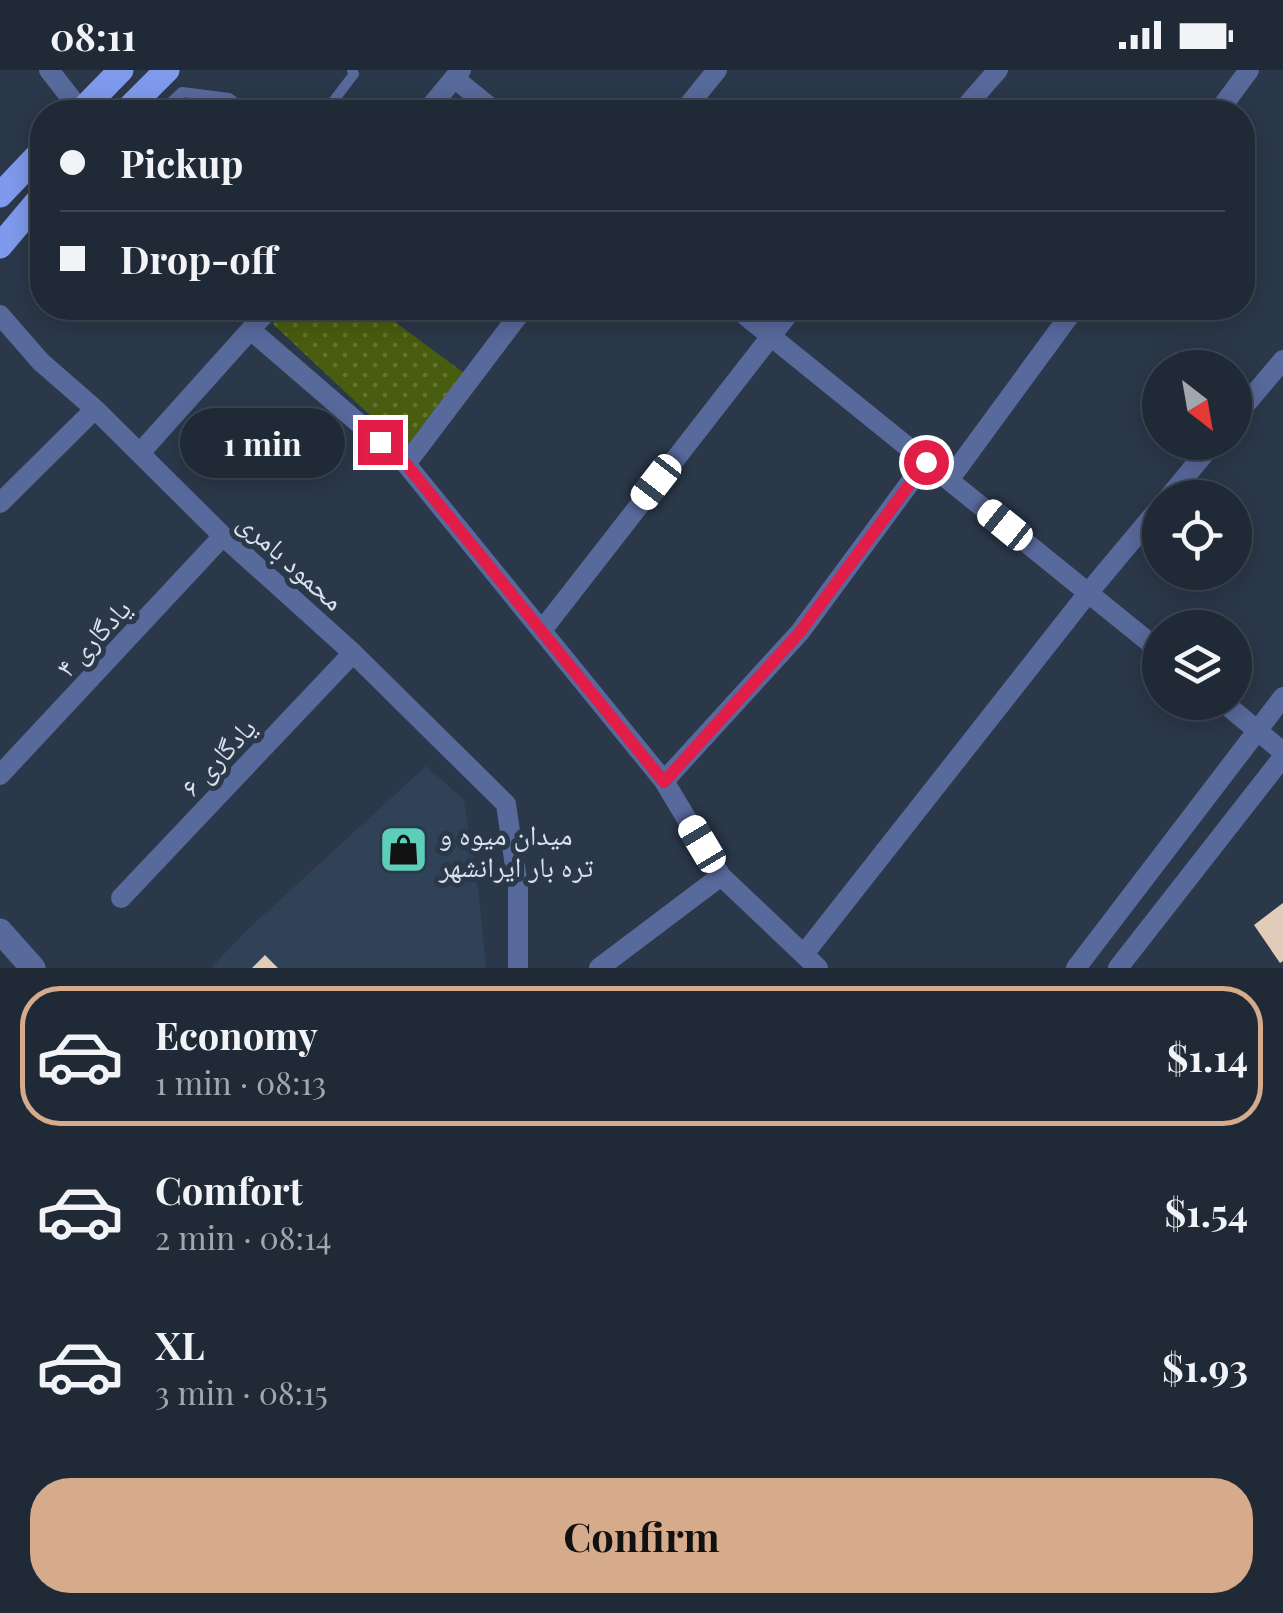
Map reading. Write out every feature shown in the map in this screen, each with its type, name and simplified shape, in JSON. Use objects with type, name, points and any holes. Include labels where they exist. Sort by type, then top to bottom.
[{"type":"main road","points":[[92,100],[121,70]]},
{"type":"main road","points":[[137,100],[167,70]]},
{"type":"main road","points":[[0,195],[30,164]]},
{"type":"main road","points":[[0,246],[30,210]]},
{"type":"street","points":[[48,70],[72,100]]},
{"type":"street","points":[[693,100],[717,70]]},
{"type":"street","points":[[972,100],[998,70]]},
{"type":"street","points":[[1227,100],[1249,70]]},
{"type":"street","points":[[436,100],[457,74],[484,100]]},
{"type":"street","name":"محمود بامری","points":[[0,315],[42,362],[353,653],[506,804],[518,887],[518,968]]},
{"type":"street","points":[[140,453],[260,320]]},
{"type":"street","points":[[406,464],[515,320]]},
{"type":"street","points":[[752,320],[1142,636]]},
{"type":"street","points":[[542,629],[782,320]]},
{"type":"street","points":[[949,480],[1066,320]]},
{"type":"street","points":[[252,330],[406,464],[664,782],[722,876],[811,961],[1088,593],[1142,528]]},
{"type":"street","points":[[1252,397],[1283,360]]},
{"type":"street","points":[[0,503],[95,409]]},
{"type":"street","points":[[1183,480],[1199,460]]},
{"type":"street","points":[[664,782],[800,632],[926,462]]},
{"type":"street","name":"یادگاری ۴","points":[[0,775],[224,536]]},
{"type":"street","name":"یادگاری ۶","points":[[121,898],[353,653]]},
{"type":"street","points":[[1076,968],[1283,698]]},
{"type":"street","points":[[1118,968],[1283,754],[1246,720]]},
{"type":"street","points":[[599,968],[722,876]]},
{"type":"street","points":[[0,931],[34,968]]},
{"type":"lane","points":[[334,100],[354,74],[352,70]]},
{"type":"lane","points":[[173,100],[182,92],[232,100]]},
{"type":"shaded area","name":"میدان میوه و تره بار ایرانشهر","points":[[426,766],[464,800],[486,968],[211,968],[244,933]]},
{"type":"green space","points":[[276,320],[392,320],[468,376],[401,456],[372,417],[273,324]]},
{"type":"building","points":[[1283,903],[1283,961],[1280,963],[1254,925]]},
{"type":"building","points":[[265,955],[278,968],[252,968]]},
{"type":"place","name":"میدان میوه و تره بار ایرانشهر","points":[[404,849]]},
{"type":"route","points":[[380,442],[406,464],[664,782],[800,632],[926,462]]}]
